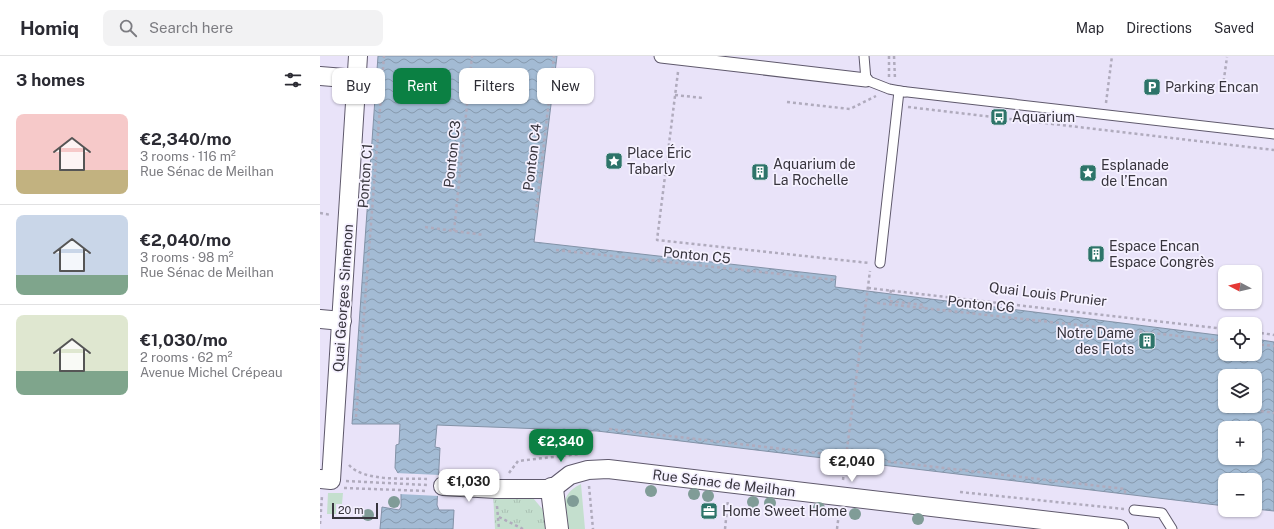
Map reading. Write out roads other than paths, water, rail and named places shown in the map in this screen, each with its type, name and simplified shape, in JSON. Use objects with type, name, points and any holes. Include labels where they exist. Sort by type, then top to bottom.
[{"type":"street","name":"Quai Georges Simenon","points":[[357,68],[358,56]]},
{"type":"street","points":[[661,56],[866,80]]},
{"type":"street","name":"Quai Georges Simenon","points":[[328,485],[342,321],[355,104]]},
{"type":"street","points":[[320,319],[342,321]]},
{"type":"street","name":"Rue Sénac de Meilhan","points":[[552,489],[570,475],[588,470],[608,469],[1117,529]]},
{"type":"street","points":[[435,486],[496,489],[552,489],[557,529]]},
{"type":"lane","points":[[864,56],[864,71],[866,80],[892,85],[899,91],[1104,116],[1274,134]]},
{"type":"lane","points":[[880,263],[899,91]]},
{"type":"lane","points":[[1134,510],[1162,513],[1172,529]]},
{"type":"water","points":[[378,56],[557,56],[556,68],[537,68],[537,104],[551,104],[534,242],[836,276],[835,287],[1218,335],[1218,361],[1262,361],[1262,340],[1274,342],[1274,511],[1262,510],[1262,473],[1218,473],[1218,505],[597,431],[437,425],[435,447],[440,448],[437,505],[439,510],[454,510],[453,529],[380,529],[382,507],[399,510],[401,507],[401,478],[395,468],[396,445],[399,444],[400,424],[352,424],[375,104],[385,104],[385,68],[377,68]]},
{"type":"place","name":"Parking Encan","points":[[1152,87]]},
{"type":"place","name":"Aquarium","points":[[999,117]]},
{"type":"place","name":"Place Éric Tabarly","points":[[614,161]]},
{"type":"place","name":"Aquarium de La Rochelle","points":[[760,172]]},
{"type":"place","name":"Esplanade de l’Encan","points":[[1088,173]]},
{"type":"place","name":"Espace Encan Espace Congrès","points":[[1096,254]]},
{"type":"place","name":"Notre Dame des Flots","points":[[1147,341]]},
{"type":"place","name":"Home Sweet Home","points":[[709,511]]}]
